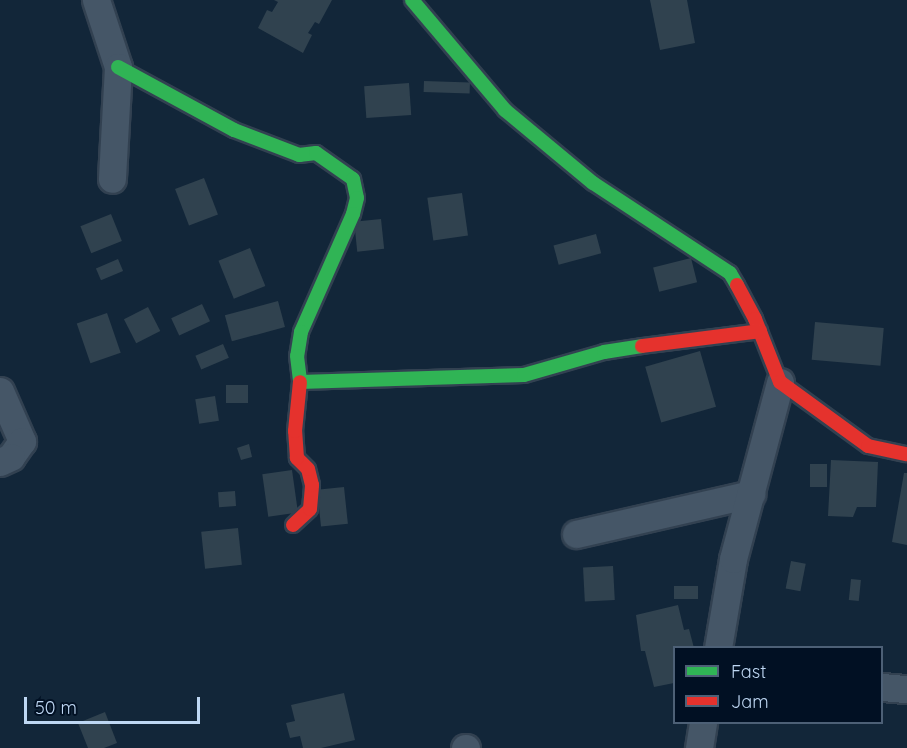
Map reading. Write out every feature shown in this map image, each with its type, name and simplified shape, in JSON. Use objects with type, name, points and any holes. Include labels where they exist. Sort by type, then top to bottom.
[{"type":"street","points":[[96,0],[118,67],[112,179]]},
{"type":"street","points":[[412,0],[505,110],[592,183],[730,273],[760,331],[780,382],[868,446],[907,454]]},
{"type":"street","points":[[118,67],[234,130],[299,155],[316,153],[353,179],[357,198],[353,214],[301,332],[297,356],[300,382],[295,431],[297,458],[308,469],[312,485],[310,509],[293,525]]},
{"type":"street","points":[[300,382],[524,375],[604,352],[690,338],[760,331]]},
{"type":"street","points":[[718,646],[733,560],[780,382]]},
{"type":"street","points":[[0,391],[22,441],[11,457],[0,462]]},
{"type":"street","points":[[576,534],[751,494]]},
{"type":"street","points":[[883,687],[907,689]]},
{"type":"street","points":[[699,748],[703,724]]},
{"type":"building","points":[[274,0],[332,0],[319,24],[315,22],[308,33],[312,35],[303,53],[258,28],[267,10],[272,12],[278,2]]},
{"type":"building","points":[[650,0],[687,0],[695,43],[660,50]]},
{"type":"building","points":[[424,81],[470,83],[470,94],[424,92]]},
{"type":"building","points":[[409,83],[411,115],[366,118],[364,86]]},
{"type":"building","points":[[204,178],[218,214],[189,226],[175,189]]},
{"type":"building","points":[[462,193],[468,236],[433,240],[427,198]]},
{"type":"building","points":[[111,214],[122,241],[91,253],[80,226]]},
{"type":"building","points":[[381,219],[384,249],[357,252],[354,222]]},
{"type":"building","points":[[596,234],[601,253],[559,265],[553,245]]},
{"type":"building","points":[[250,248],[265,286],[234,299],[218,261]]},
{"type":"building","points":[[691,258],[697,282],[659,292],[653,267]]},
{"type":"building","points":[[118,259],[123,271],[101,280],[96,268]]},
{"type":"building","points":[[278,301],[285,327],[232,341],[225,315]]},
{"type":"building","points":[[202,304],[210,321],[179,336],[171,318]]},
{"type":"building","points":[[148,307],[160,331],[136,343],[124,319]]},
{"type":"building","points":[[107,313],[121,353],[90,363],[77,323]]},
{"type":"building","points":[[815,322],[884,328],[880,366],[812,360]]},
{"type":"building","points":[[223,344],[229,358],[201,370],[195,356]]},
{"type":"building","points":[[700,351],[716,407],[661,422],[645,367]]},
{"type":"building","points":[[226,385],[248,385],[248,403],[226,403]]},
{"type":"building","points":[[215,396],[219,421],[199,424],[195,399]]},
{"type":"building","points":[[249,444],[252,457],[241,460],[237,448]]},
{"type":"building","points":[[831,460],[878,462],[876,507],[857,507],[853,517],[828,516]]},
{"type":"building","points":[[810,464],[827,464],[827,487],[810,487]]},
{"type":"building","points":[[292,470],[298,513],[268,517],[262,474]]},
{"type":"building","points":[[904,473],[907,473],[907,545],[892,542]]},
{"type":"building","points":[[344,487],[348,524],[321,527],[317,490]]},
{"type":"building","points":[[235,491],[236,506],[219,507],[218,492]]},
{"type":"building","points":[[238,528],[242,565],[205,569],[201,532]]},
{"type":"building","points":[[791,561],[806,564],[800,591],[786,588]]},
{"type":"building","points":[[613,566],[615,600],[585,602],[583,568]]},
{"type":"building","points":[[851,579],[861,580],[859,601],[849,600]]},
{"type":"building","points":[[674,586],[698,586],[698,599],[674,599]]},
{"type":"building","points":[[678,605],[684,630],[689,629],[693,646],[673,646],[673,683],[654,687],[645,651],[641,651],[636,615]]},
{"type":"building","points":[[344,693],[355,740],[321,748],[303,748],[300,736],[290,738],[286,723],[295,721],[291,705]]},
{"type":"building","points":[[105,712],[117,743],[104,748],[88,748],[78,723]]},
{"type":"traffic: fast","points":[[412,0],[505,110],[593,183],[730,273],[737,285]]},
{"type":"traffic: fast","points":[[118,67],[234,130],[299,155],[316,153],[353,179],[357,198],[353,214],[301,332],[297,356],[300,382]]},
{"type":"traffic: fast","points":[[300,382],[524,375],[604,352],[642,346]]},
{"type":"traffic: jam","points":[[737,285],[755,319],[780,382],[868,446],[907,454]]},
{"type":"traffic: jam","points":[[642,346],[760,331]]},
{"type":"traffic: jam","points":[[293,525],[310,509],[312,485],[308,469],[297,458],[295,431],[300,382]]}]
